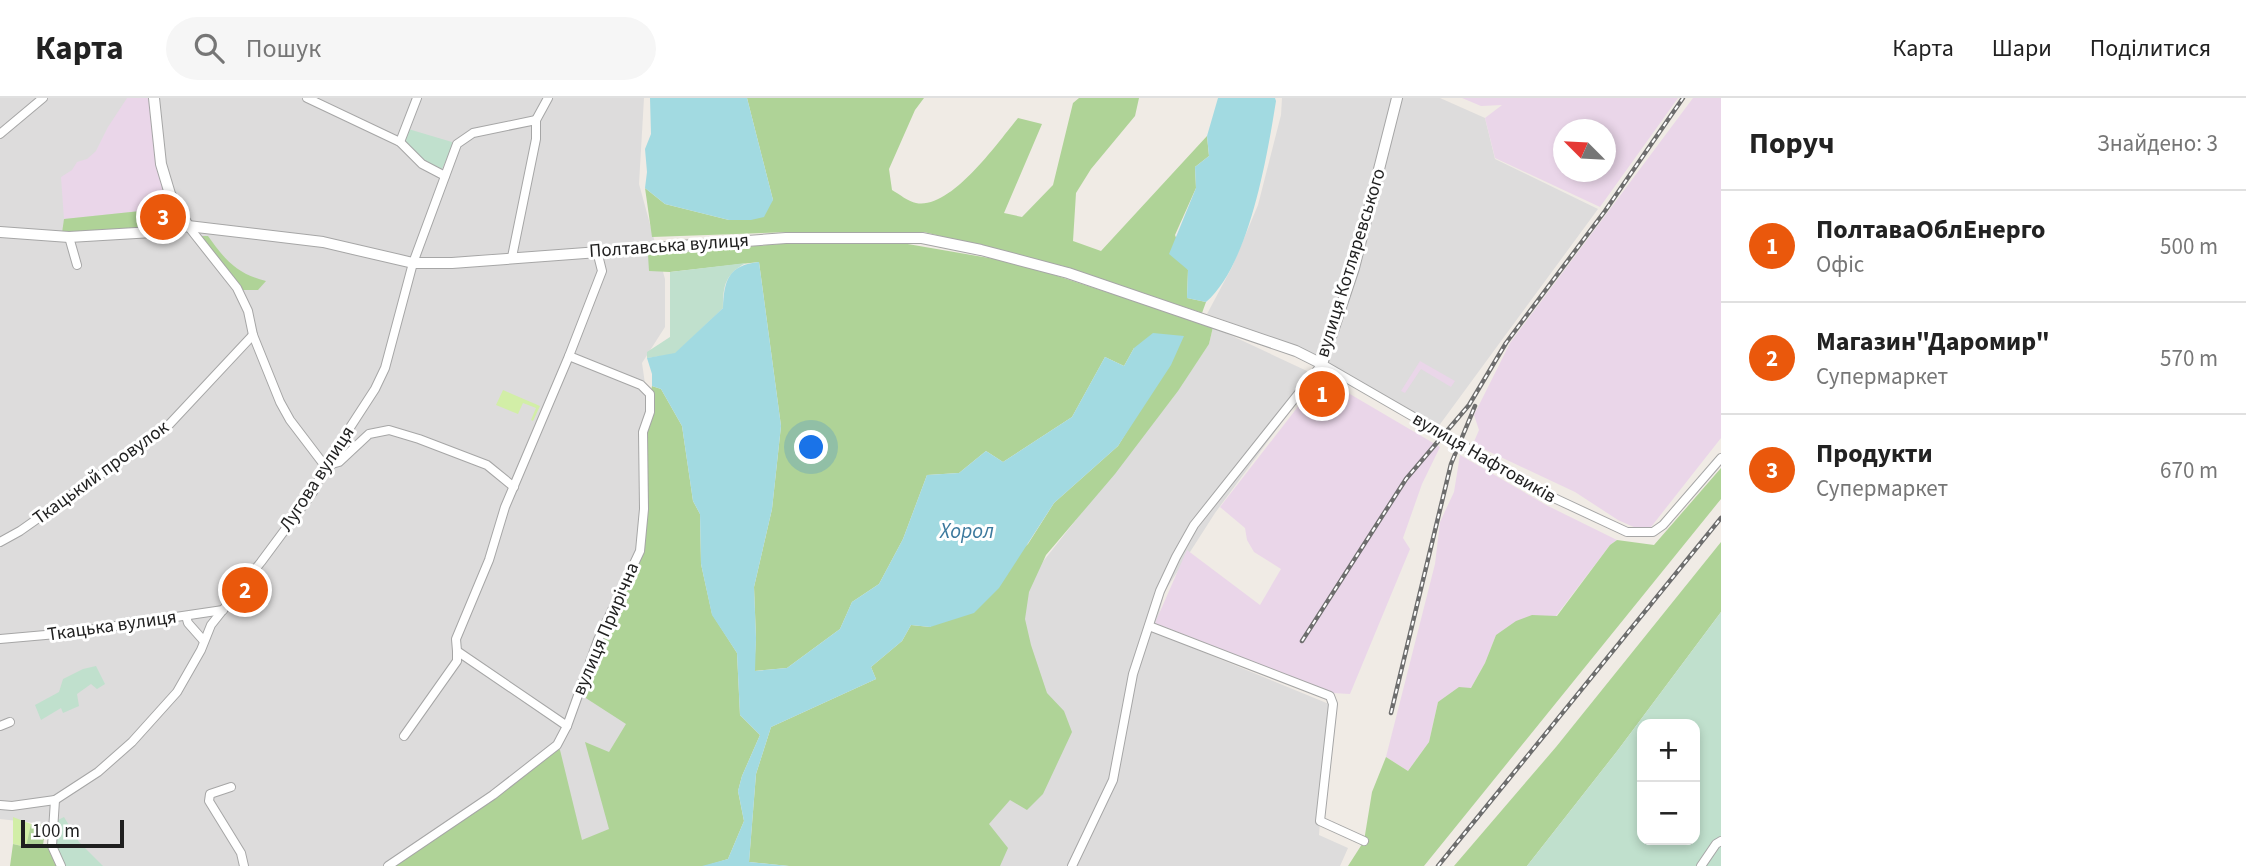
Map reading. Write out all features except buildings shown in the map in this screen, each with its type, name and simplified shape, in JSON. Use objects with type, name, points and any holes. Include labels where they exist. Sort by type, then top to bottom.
[{"type":"street","points":[[0,134],[43,98]]},
{"type":"street","points":[[154,98],[161,164],[170,194],[188,226],[237,288],[248,311],[253,335],[290,420],[325,466],[339,462],[369,434],[389,430],[487,465],[514,487]]},
{"type":"street","points":[[307,98],[400,142],[422,164],[445,176]]},
{"type":"street","points":[[400,142],[416,98]]},
{"type":"street","points":[[512,257],[536,139],[536,120],[548,98]]},
{"type":"street","name":"вулиця Котляревського","points":[[1072,866],[1113,780],[1133,674],[1168,573],[1194,525],[1321,364],[1353,268],[1397,98]]},
{"type":"street","name":"Лугова вулиця","points":[[0,804],[12,806],[55,800],[98,772],[132,742],[177,692],[211,625],[307,500],[325,466],[375,389],[385,368],[413,262],[457,144],[473,133],[536,120]]},
{"type":"street","name":"Полтавська вулиця","points":[[0,232],[69,237],[153,232],[188,226],[323,242],[413,262],[452,263],[786,238],[922,238],[1068,273],[1296,351],[1321,364]]},
{"type":"street","points":[[69,237],[77,265]]},
{"type":"street","points":[[404,736],[457,662],[456,639],[489,560],[514,487],[602,271],[597,251]]},
{"type":"street","name":"Ткацький провулок","points":[[0,542],[20,531],[165,429],[253,335]]},
{"type":"street","name":"вулиця Прирічна","points":[[388,866],[493,795],[557,745],[567,726],[598,640],[640,551],[644,509],[643,432],[650,412],[650,394],[641,385],[569,356]]},
{"type":"street","name":"вулиця Нафтовиків","points":[[1321,364],[1554,498],[1627,532],[1653,532],[1663,526],[1721,458]]},
{"type":"street","name":"Ткацька вулиця","points":[[0,639],[68,633],[223,610]]},
{"type":"street","points":[[186,615],[188,623],[203,640]]},
{"type":"street","points":[[1149,626],[1330,696],[1333,704],[1320,821],[1364,841]]},
{"type":"street","points":[[457,651],[567,726]]},
{"type":"street","points":[[0,726],[10,722]]},
{"type":"street","points":[[231,787],[210,794],[209,801],[241,853],[244,866]]},
{"type":"street","points":[[55,800],[52,846],[61,866]]},
{"type":"street","points":[[1701,866],[1721,841]]},
{"type":"shaded area","points":[[0,98],[644,98],[639,184],[665,279],[665,327],[642,363],[651,425],[640,678],[613,833],[510,866],[100,866],[62,826],[0,819]]},
{"type":"shaded area","points":[[127,98],[154,98],[161,164],[178,207],[64,219],[61,177],[72,170],[77,162],[87,159],[96,151]]},
{"type":"shaded area","points":[[1282,98],[1440,98],[1485,118],[1495,159],[1598,209],[1438,427],[1292,345],[1207,314],[1232,267],[1258,205],[1281,115]]},
{"type":"shaded area","points":[[1462,98],[1678,98],[1600,207],[1495,158],[1485,118],[1502,105],[1481,106]]},
{"type":"shaded area","points":[[1693,98],[1721,98],[1721,438],[1651,527],[1636,528],[1618,520],[1575,492],[1473,444],[1479,430],[1474,415],[1510,343]]},
{"type":"shaded area","points":[[1213,327],[1307,371],[1314,379],[1215,513],[1165,591],[1154,632],[1329,704],[1319,835],[1348,848],[1340,866],[970,866],[1021,641],[1022,588],[1171,400],[1209,344]]},
{"type":"shaded area","points":[[1420,361],[1455,381],[1451,387],[1421,369],[1405,393],[1401,391]]},
{"type":"shaded area","points":[[1321,377],[1440,447],[1422,484],[1403,538],[1410,549],[1350,694],[1333,693],[1155,623],[1187,550],[1260,605],[1281,569],[1254,552],[1247,540],[1245,528],[1220,507]]},
{"type":"shaded area","points":[[1460,455],[1546,505],[1617,540],[1610,545],[1556,616],[1532,616],[1496,635],[1471,688],[1438,702],[1429,742],[1408,771],[1386,757],[1435,564],[1440,522],[1454,492]]},
{"type":"green space","points":[[747,98],[924,98],[915,110],[889,169],[892,190],[916,203],[930,202],[958,186],[1018,118],[1042,124],[1004,213],[1022,217],[1053,185],[1073,103],[1079,98],[1139,98],[1135,116],[1091,169],[1076,193],[1073,241],[1101,251],[1207,136],[1209,156],[1195,167],[1196,188],[1175,235],[1188,270],[1187,298],[1206,302],[1202,313],[1063,266],[924,232],[789,232],[652,237],[645,188],[665,204],[729,220],[773,200]]},
{"type":"green space","points":[[405,128],[452,142],[452,148],[440,173],[400,142]]},
{"type":"green space","points":[[150,210],[152,228],[62,233],[64,219]]},
{"type":"green space","points":[[201,236],[208,236],[226,259],[239,270],[266,281],[258,290],[242,290]]},
{"type":"green space","points":[[802,242],[896,242],[1018,263],[1213,327],[1209,344],[1178,391],[1115,474],[1046,555],[1029,592],[1025,619],[1031,645],[1047,693],[1064,711],[1072,732],[1043,794],[1027,810],[1010,800],[989,824],[1008,848],[1000,866],[789,866],[749,862],[756,774],[771,727],[876,679],[871,667],[902,641],[911,625],[930,627],[1028,544],[1054,503],[1118,446],[1140,410],[1134,348],[1124,366],[1105,357],[1072,417],[1003,462],[986,451],[959,473],[927,475],[903,539],[879,584],[852,602],[840,629],[787,668],[754,671],[754,587],[772,509],[781,426],[759,262],[670,272],[649,271],[648,255]]},
{"type":"green space","points":[[746,263],[729,276],[723,308],[675,354],[647,358],[647,352],[670,337],[670,272]]},
{"type":"green space","points":[[652,386],[661,389],[682,426],[693,501],[700,514],[701,564],[712,614],[737,653],[740,715],[760,735],[738,791],[744,821],[728,859],[705,866],[388,866],[557,745],[582,840],[609,829],[585,742],[609,752],[626,724],[578,693],[640,551],[643,432]]},
{"type":"green space","points":[[503,390],[540,406],[533,421],[531,420],[536,408],[523,403],[518,414],[496,405]]},
{"type":"green space","points":[[1721,468],[1721,499],[1424,866],[1348,866],[1364,841],[1372,792],[1386,757],[1408,771],[1429,742],[1438,702],[1459,687],[1471,688],[1496,635],[1516,621],[1532,615],[1557,616],[1610,545],[1617,540],[1654,545]]},
{"type":"green space","points":[[1721,542],[1721,612],[1527,866],[1454,866],[1556,747]]},
{"type":"green space","points":[[1721,612],[1721,866],[1527,866],[1637,725],[1637,845],[1700,845],[1700,719],[1641,719]]},
{"type":"green space","points":[[96,666],[105,684],[97,689],[91,684],[77,694],[79,706],[63,713],[61,708],[41,720],[35,705],[59,692],[63,679]]},
{"type":"green space","points":[[13,817],[31,824],[27,847],[13,844]]},
{"type":"green space","points":[[64,817],[79,842],[103,866],[61,866],[52,846],[54,822]]},
{"type":"green space","points":[[31,824],[46,825],[43,845],[52,846],[61,866],[10,866],[13,844],[26,847]]},
{"type":"water","points":[[650,98],[747,98],[773,200],[764,217],[729,220],[665,204],[645,188],[645,149],[651,134]]},
{"type":"water","points":[[1218,98],[1275,98],[1276,101],[1261,179],[1245,237],[1221,285],[1206,302],[1187,298],[1188,270],[1169,254],[1196,188],[1195,167],[1209,156],[1207,136]]},
{"type":"water","name":"Хорол","points":[[759,262],[781,426],[772,509],[754,587],[755,671],[787,668],[840,629],[852,602],[879,584],[903,539],[927,475],[959,473],[986,451],[1003,462],[1072,417],[1105,357],[1124,366],[1134,348],[1153,333],[1184,336],[1171,365],[1118,446],[1054,503],[999,588],[974,613],[930,627],[911,625],[902,641],[871,667],[876,679],[771,727],[756,774],[749,862],[789,866],[702,866],[728,859],[744,821],[738,791],[760,735],[740,715],[737,653],[712,615],[701,564],[700,514],[693,501],[682,426],[661,389],[652,386],[652,374],[647,358],[675,353],[723,308],[727,282],[734,271]]},
{"type":"railway","points":[[1302,641],[1406,479],[1469,405],[1506,343],[1605,211],[1683,98]]},
{"type":"railway","points":[[1391,713],[1451,464],[1475,406]]},
{"type":"railway","points":[[1438,866],[1721,518]]},
{"type":"place","name":"Продукти","points":[[163,217]]},
{"type":"place","name":"ПолтаваОблЕнерго","points":[[1322,394]]},
{"type":"place","name":"Магазин\"Даромир\"","points":[[245,590]]}]
